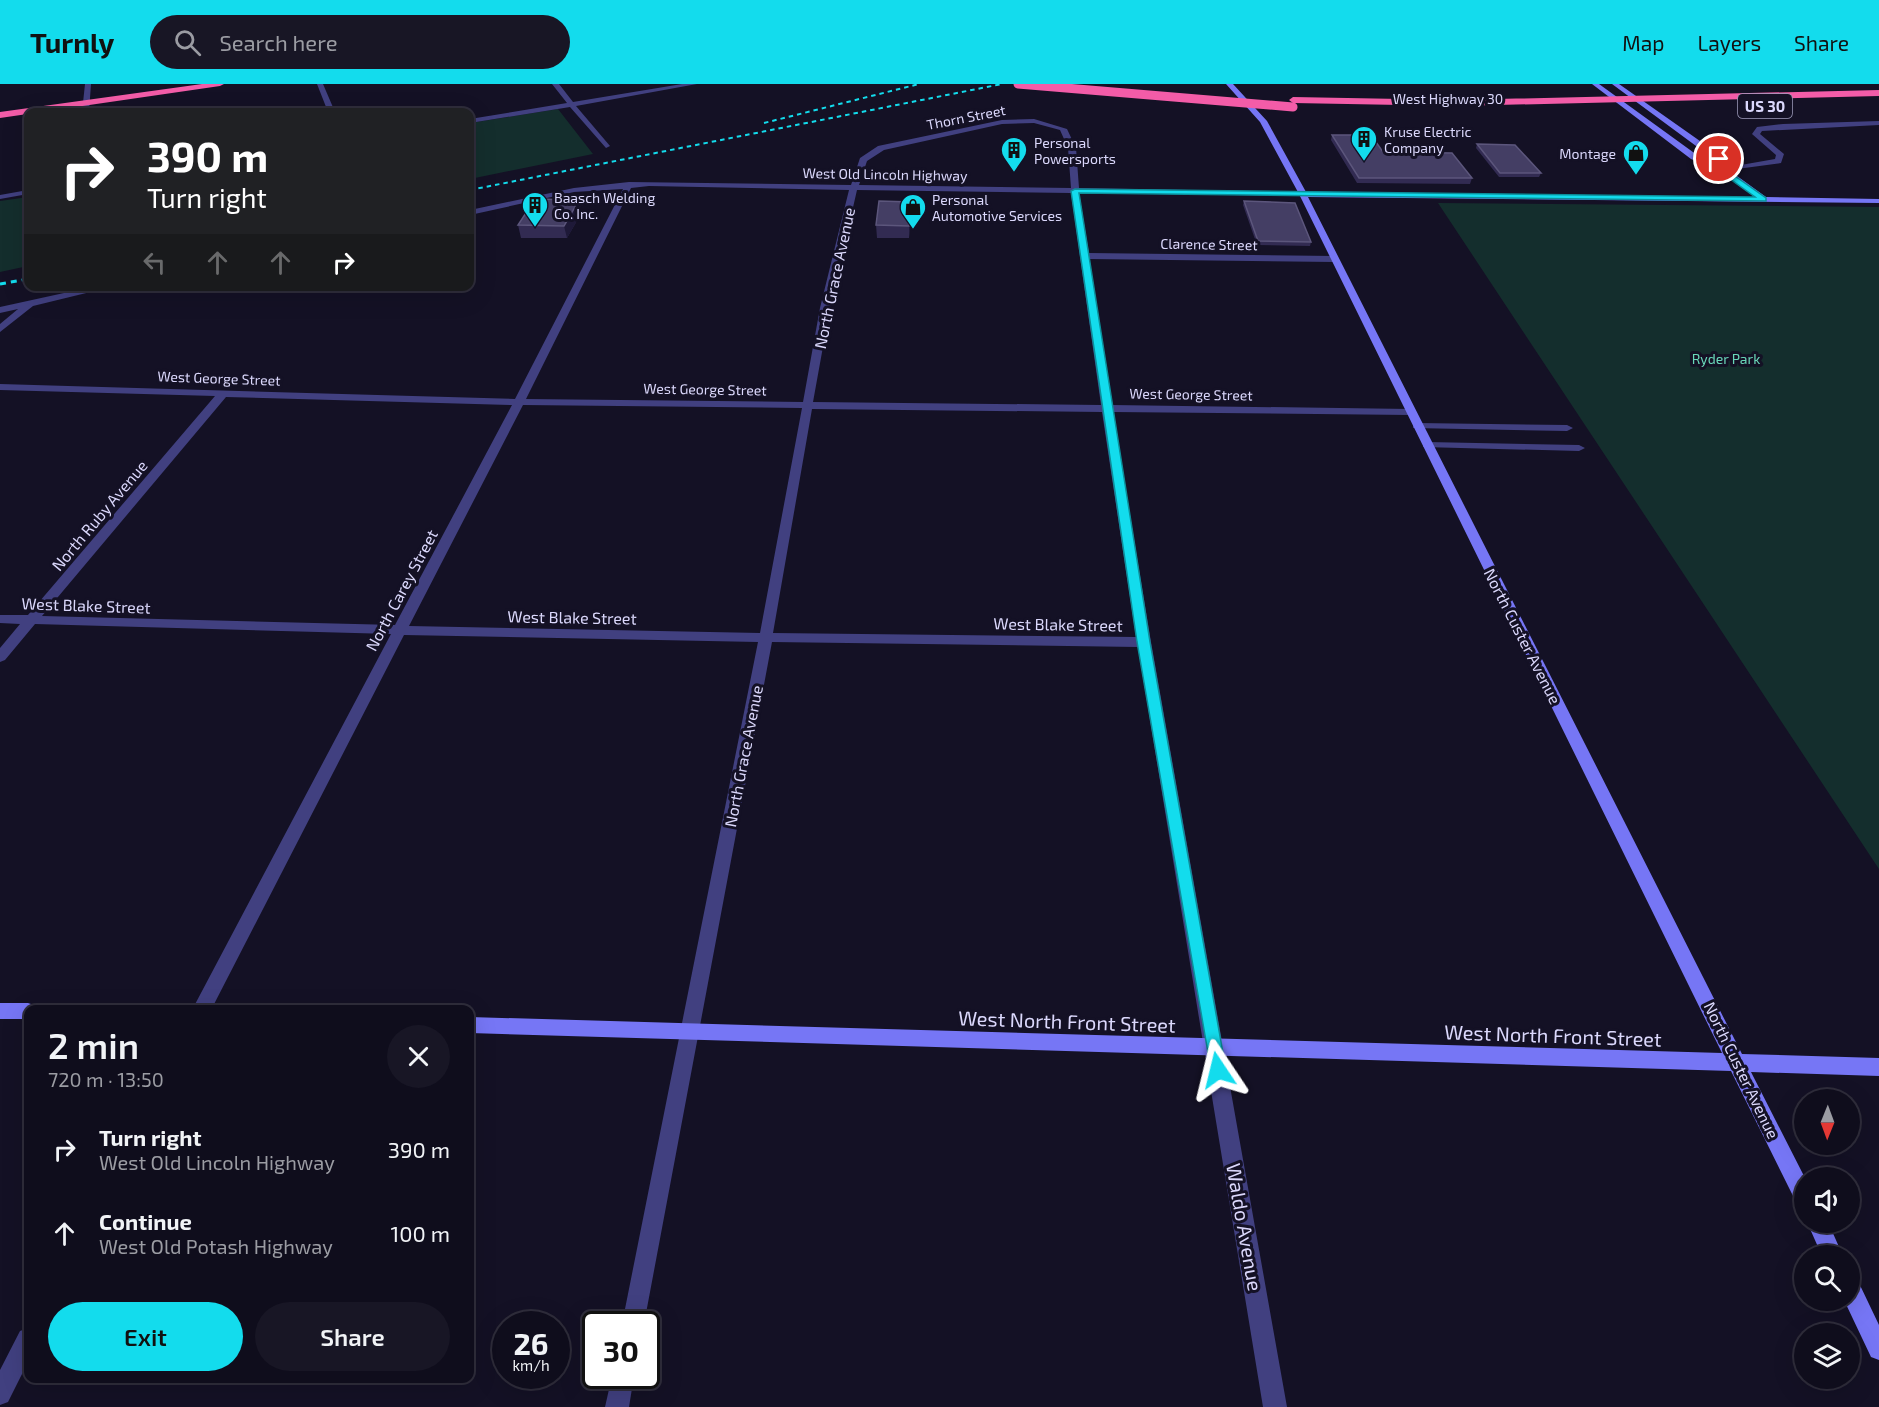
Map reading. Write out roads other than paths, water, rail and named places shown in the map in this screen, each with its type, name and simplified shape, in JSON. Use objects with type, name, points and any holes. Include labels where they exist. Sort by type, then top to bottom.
[{"type":"highway","points":[[87,108],[220,84]]},
{"type":"highway","name":"West Highway 30","points":[[1018,84],[1433,112],[1592,110]]},
{"type":"highway","name":"West Highway 30","points":[[1097,84],[1293,103],[1418,104],[1879,93]]},
{"type":"highway","points":[[1616,110],[1662,109]]},
{"type":"highway","points":[[0,115],[24,113]]},
{"type":"street","points":[[87,84],[87,108]]},
{"type":"street","points":[[320,84],[330,108]]},
{"type":"street","points":[[555,84],[606,146]]},
{"type":"street","points":[[474,120],[694,84]]},
{"type":"street","name":"North Custer Avenue","points":[[1229,84],[1263,121],[1303,194],[1794,1177]]},
{"type":"street","points":[[1595,84],[1694,157],[1722,170],[1763,200]]},
{"type":"street","points":[[1615,84],[1714,155],[1722,163],[1722,170]]},
{"type":"street","name":"Thorn Street","points":[[874,153],[881,148],[1002,122],[1034,121],[1064,129],[1072,148],[1075,191]]},
{"type":"street","points":[[1722,170],[1779,161],[1780,154],[1756,134],[1760,129],[1783,126],[1879,123]]},
{"type":"street","name":"North Grace Avenue","points":[[635,1311],[766,636],[825,308],[854,187],[863,160],[874,153]]},
{"type":"street","name":"West Old Lincoln Highway","points":[[474,211],[574,190],[629,184],[1303,194]]},
{"type":"street","name":"North Carey Street","points":[[204,1005],[519,402],[629,184]]},
{"type":"street","name":"Waldo Avenue","points":[[1075,191],[1144,642],[1275,1407]]},
{"type":"street","points":[[0,197],[24,193]]},
{"type":"street","points":[[1303,194],[1879,201]]},
{"type":"street","name":"Clarence Street","points":[[1085,256],[1334,259]]},
{"type":"street","points":[[0,310],[87,291]]},
{"type":"street","points":[[0,329],[31,303]]},
{"type":"street","name":"West George Street","points":[[0,387],[519,402],[1410,412]]},
{"type":"street","name":"North Ruby Avenue","points":[[0,657],[223,394]]},
{"type":"street","points":[[1418,426],[1567,428]]},
{"type":"street","points":[[1427,445],[1579,448]]},
{"type":"street","name":"West Blake Street","points":[[0,619],[586,635],[1144,642]]},
{"type":"street","points":[[0,1011],[24,1011]]},
{"type":"street","name":"West North Front Street","points":[[474,1025],[1879,1066]]},
{"type":"street","points":[[1860,1310],[1879,1349]]},
{"type":"street","points":[[0,1394],[24,1347]]},
{"type":"street","points":[[617,1407],[620,1389]]},
{"type":"railway","points":[[764,123],[919,84]]},
{"type":"railway","points":[[474,189],[1002,84]]},
{"type":"railway","points":[[0,284],[24,280]]},
{"type":"place","name":"Kruse Electric Company","points":[[1364,162]]},
{"type":"place","name":"Personal Powersports","points":[[1014,173]]},
{"type":"place","name":"Montage","points":[[1636,176]]},
{"type":"place","name":"Baasch Welding Co. Inc.","points":[[535,228]]},
{"type":"place","name":"Personal Automotive Services","points":[[913,230]]},
{"type":"park label","name":"Ryder Park","points":[[1726,358]]}]
